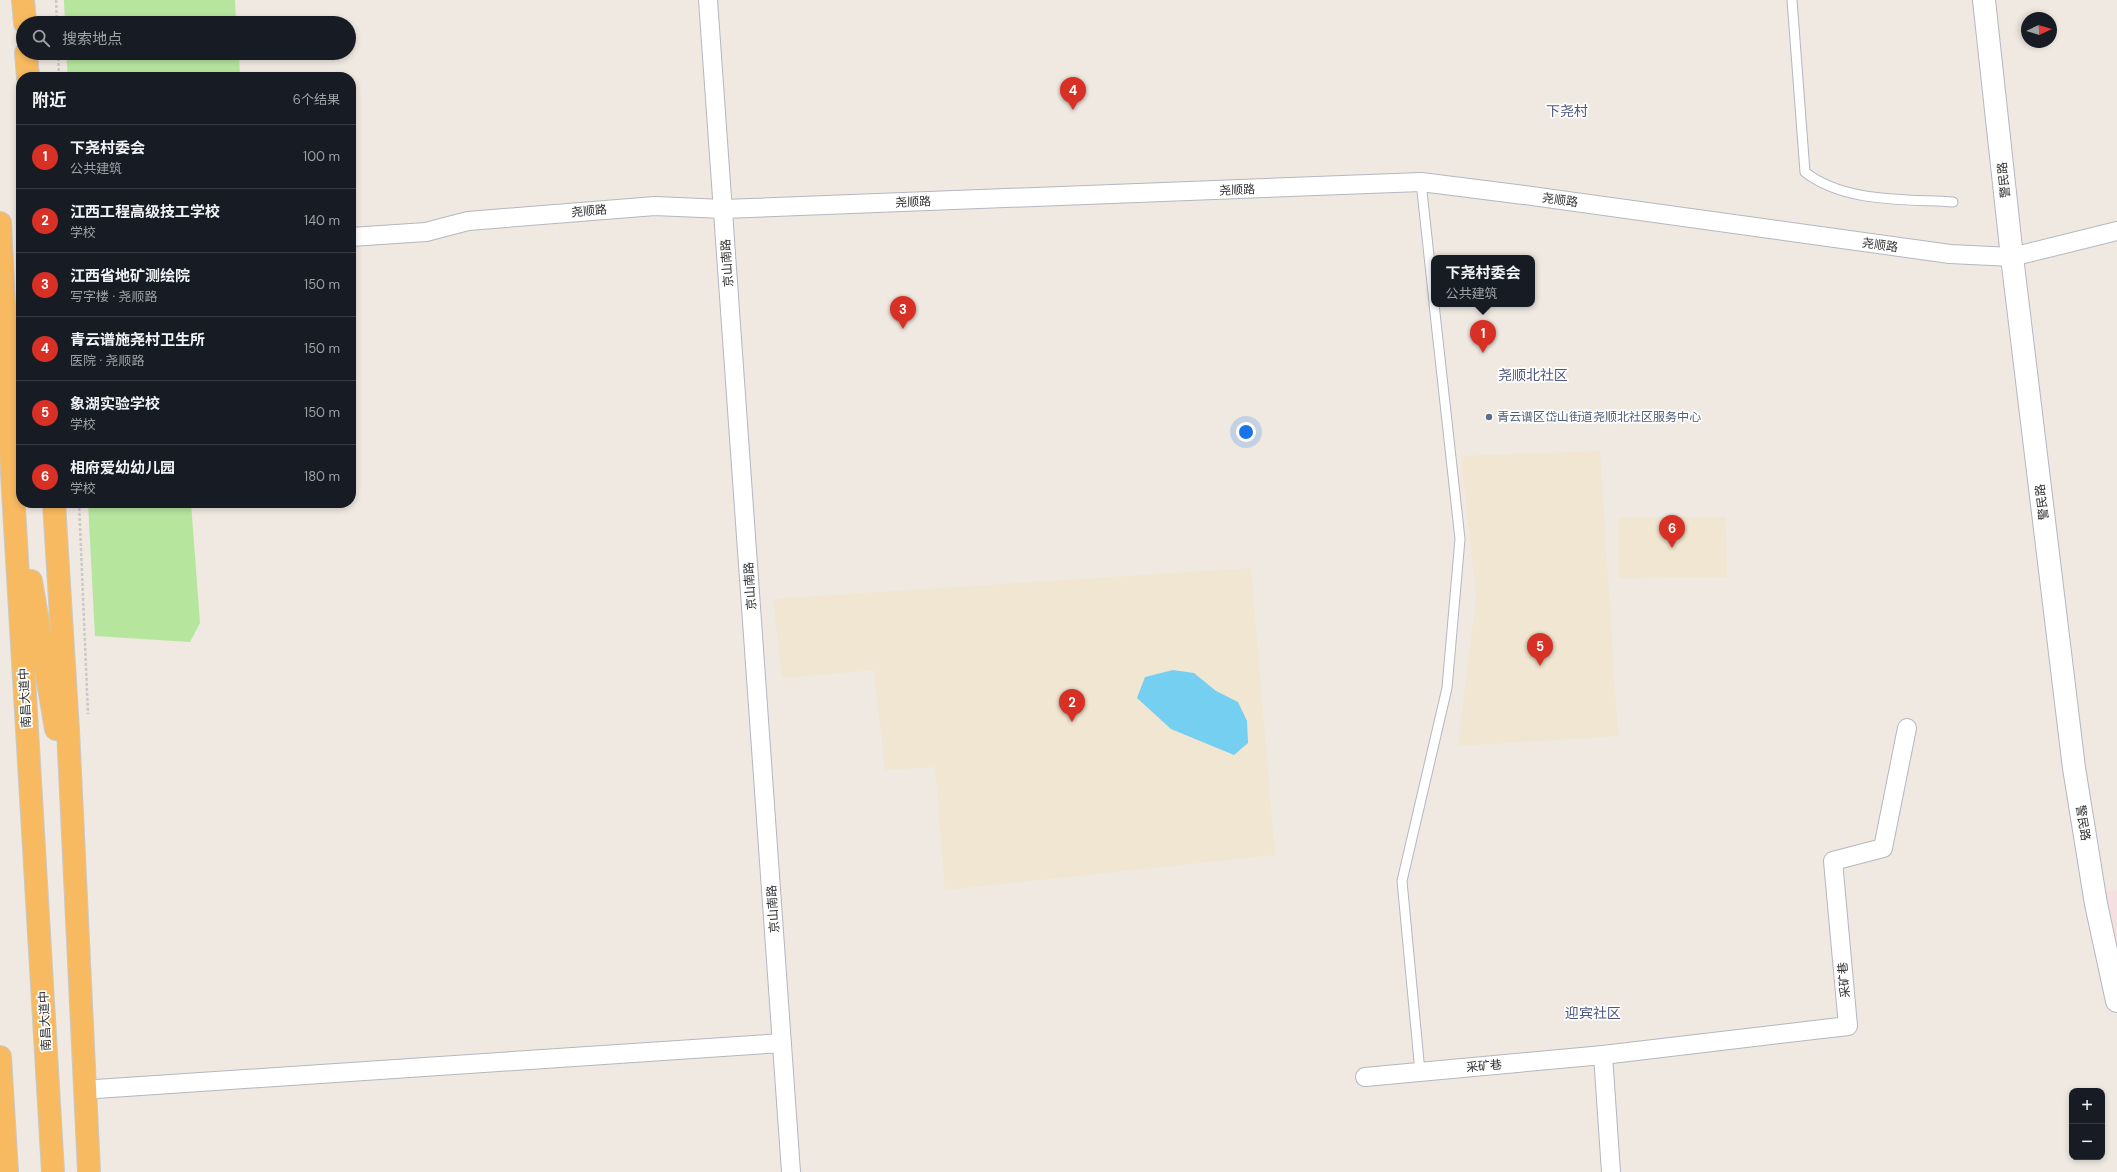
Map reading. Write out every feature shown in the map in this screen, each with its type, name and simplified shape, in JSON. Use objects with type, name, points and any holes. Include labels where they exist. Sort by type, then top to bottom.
[{"type":"highway","points":[[23,0],[24,16]]},
{"type":"highway","points":[[27,60],[28,72]]},
{"type":"highway","name":"南昌大道中","points":[[0,223],[12,474],[53,1172]]},
{"type":"highway","points":[[12,474],[16,498]]},
{"type":"highway","points":[[18,508],[72,829]]},
{"type":"highway","points":[[54,508],[89,1172]]},
{"type":"highway","points":[[0,1057],[7,1172]]},
{"type":"street","name":"京山南路","points":[[708,0],[791,1172]]},
{"type":"street","name":"警民路","points":[[1984,0],[2012,257],[2074,768],[2096,904],[2117,1001]]},
{"type":"street","name":"尧顺路","points":[[356,237],[426,232],[468,221],[655,206],[723,209],[1421,182],[1950,254],[2012,257],[2117,232]]},
{"type":"street","name":"采矿巷","points":[[1365,1077],[1602,1055],[1848,1026],[1833,861],[1883,848],[1907,728]]},
{"type":"street","points":[[96,1089],[782,1043]]},
{"type":"street","points":[[1602,1055],[1611,1172]]},
{"type":"lane","points":[[1792,0],[1806,172],[1812,177],[1853,195],[1953,202]]},
{"type":"lane","points":[[1421,182],[1431,275]]},
{"type":"lane","points":[[1420,1072],[1402,881],[1447,688],[1460,539],[1434,307]]},
{"type":"path","points":[[56,0],[57,16]]},
{"type":"path","points":[[58,60],[59,72]]},
{"type":"shaded area","points":[[1600,451],[1618,736],[1458,746],[1476,597],[1461,456]]},
{"type":"shaded area","points":[[1726,517],[1727,577],[1618,578],[1618,518]]},
{"type":"shaded area","points":[[1251,568],[1275,855],[945,890],[935,767],[885,770],[874,670],[782,678],[773,599]]},
{"type":"shaded area","points":[[2117,890],[2117,947],[2105,892]]},
{"type":"green space","points":[[64,0],[235,0],[236,16],[65,16]]},
{"type":"green space","points":[[67,60],[239,60],[240,72],[68,72]]},
{"type":"green space","points":[[88,508],[191,508],[200,623],[190,642],[95,636]]},
{"type":"water","points":[[1173,670],[1194,673],[1216,691],[1238,702],[1247,721],[1248,743],[1234,755],[1171,729],[1137,698],[1145,677]]},
{"type":"place","name":"青云谱施尧村卫生所","points":[[1073,110]]},
{"type":"place","name":"江西省地矿测绘院","points":[[903,329]]},
{"type":"place","name":"下尧村委会","points":[[1483,353]]},
{"type":"place","name":"青云谱区岱山街道尧顺北社区服务中心","points":[[1489,417]]},
{"type":"place","name":"相府爱幼幼儿园","points":[[1672,548]]},
{"type":"place","name":"象湖实验学校","points":[[1540,666]]},
{"type":"place","name":"江西工程高级技工学校","points":[[1072,722]]},
{"type":"district","name":"下尧村","points":[[1567,111]]},
{"type":"district","name":"尧顺北社区","points":[[1533,375]]},
{"type":"district","name":"迎宾社区","points":[[1593,1013]]}]
